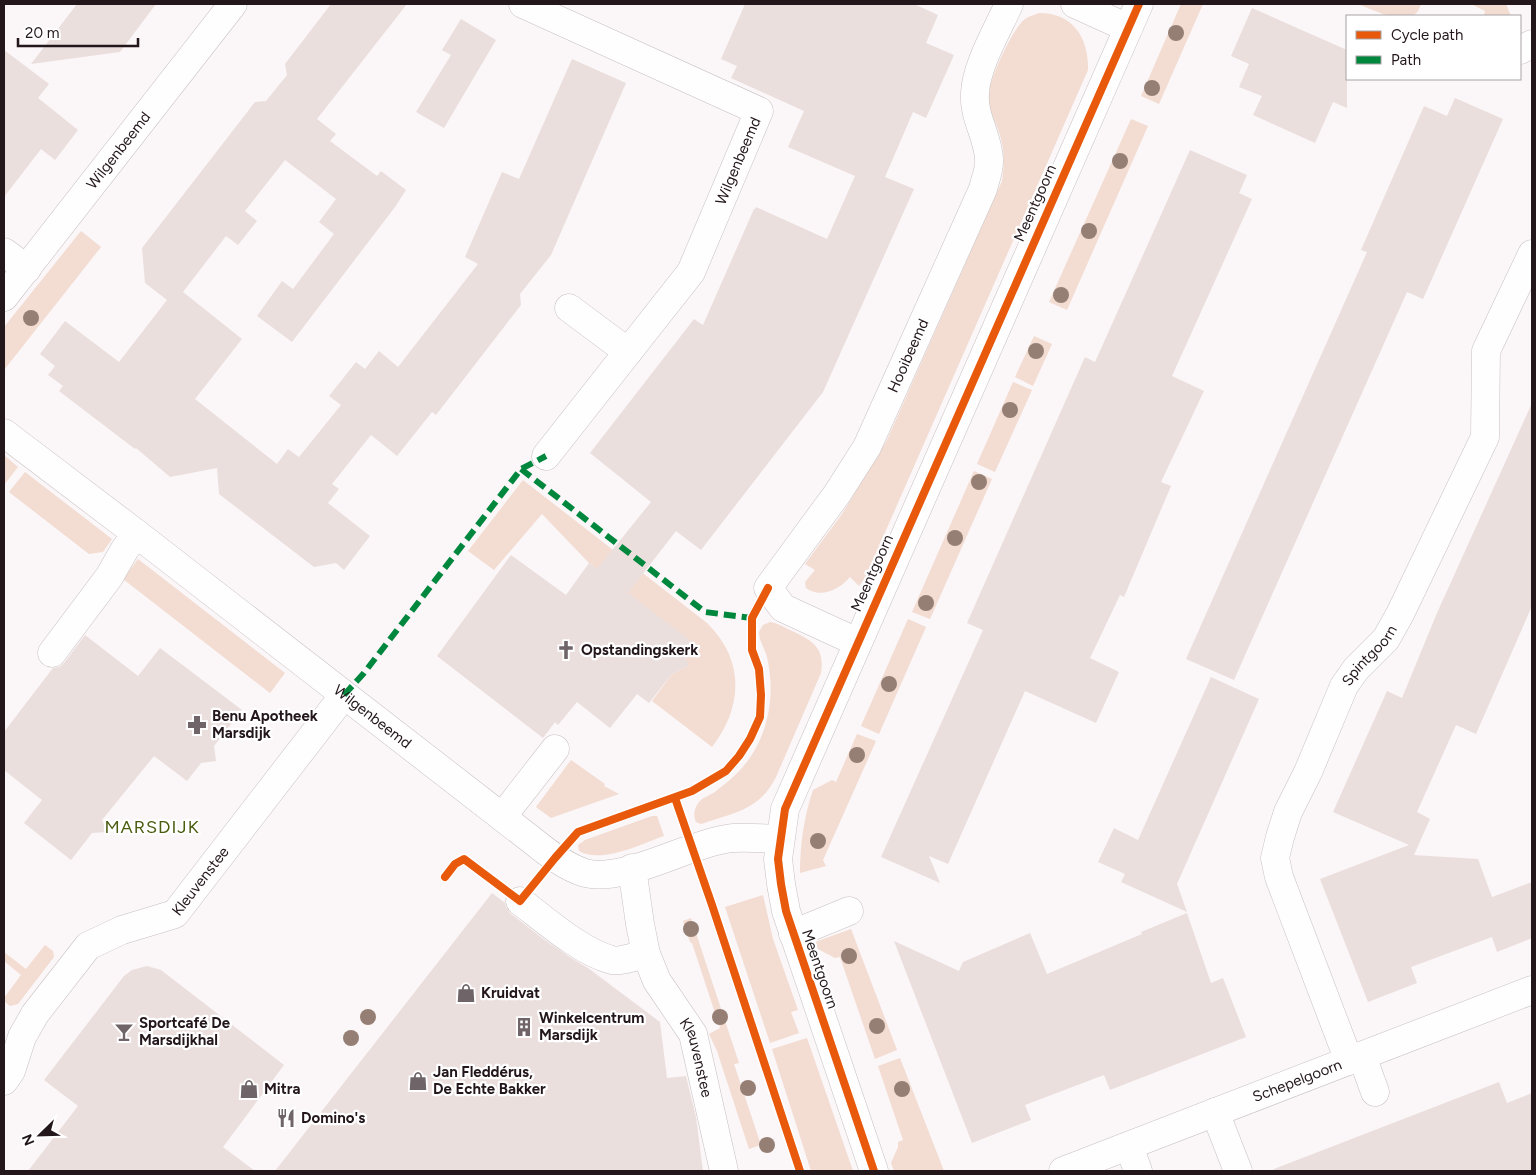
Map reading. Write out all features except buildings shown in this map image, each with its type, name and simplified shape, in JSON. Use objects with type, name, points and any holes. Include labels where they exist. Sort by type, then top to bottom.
[{"type":"street","name":"Wilgenbeemd","points":[[4,297],[233,4]]},
{"type":"street","name":"Wilgenbeemd","points":[[523,4],[759,111],[691,272],[546,456]]},
{"type":"street","name":"Hooibeemd","points":[[857,642],[783,608],[768,588],[787,559],[837,494],[867,448],[983,189],[989,160],[984,135],[975,112],[975,92],[980,70],[1009,4]]},
{"type":"street","points":[[1075,4],[1128,28]]},
{"type":"street","name":"Meentgoorn","points":[[874,1171],[793,934],[781,884],[778,858],[785,809],[1139,4]]},
{"type":"street","points":[[4,252],[27,269]]},
{"type":"street","name":"Spintgoorn","points":[[1375,1092],[1356,1058],[1279,877],[1275,858],[1288,812],[1308,772],[1344,686],[1356,669],[1386,639],[1400,614],[1485,437],[1486,351],[1532,254]]},
{"type":"street","points":[[569,308],[628,352]]},
{"type":"street","name":"Wilgenbeemd","points":[[4,433],[554,858],[587,873],[600,874],[632,868],[693,847],[727,838],[780,839]]},
{"type":"street","points":[[52,653],[110,577],[125,549],[137,534]]},
{"type":"street","name":"Kleuvenstee","points":[[4,1081],[11,1071],[22,1037],[35,1014],[88,946],[122,930],[175,914],[344,695]]},
{"type":"street","points":[[502,818],[555,749]]},
{"type":"street","name":"Kleuvenstee","points":[[632,868],[646,954],[657,981],[693,1034],[724,1171]]},
{"type":"street","points":[[520,901],[560,932],[588,950],[613,960],[646,954]]},
{"type":"street","points":[[793,934],[849,911]]},
{"type":"street","name":"Schepelgoorn","points":[[1063,1171],[1532,990]]},
{"type":"street","points":[[1215,1112],[1238,1171]]},
{"type":"street","points":[[1129,1146],[1138,1171]]},
{"type":"shaded area","points":[[1181,4],[1203,4],[1159,104],[1141,96]]},
{"type":"shaded area","points":[[1358,4],[1421,4],[1418,11],[1413,15],[1388,15]]},
{"type":"shaded area","points":[[1471,4],[1506,4],[1511,15],[1484,15],[1485,11]]},
{"type":"shaded area","points":[[1039,13],[1051,14],[1062,18],[1077,30],[1086,48],[1088,70],[865,578],[859,586],[850,577],[836,589],[824,593],[812,591],[806,588],[805,582],[815,570],[805,564],[842,514],[887,440],[1002,181],[1003,150],[1000,134],[989,103],[989,90],[996,69],[1014,33],[1025,19]]},
{"type":"shaded area","points":[[1131,119],[1148,126],[1067,310],[1049,302]]},
{"type":"shaded area","points":[[81,231],[101,247],[4,370],[4,327]]},
{"type":"shaded area","points":[[1034,336],[1052,344],[1033,386],[1015,377]]},
{"type":"shaded area","points":[[1013,382],[1032,390],[995,472],[977,464]]},
{"type":"shaded area","points":[[4,455],[18,467],[4,485]]},
{"type":"shaded area","points":[[974,471],[992,479],[930,619],[912,612]]},
{"type":"shaded area","points":[[25,472],[112,539],[103,552],[89,554],[9,492]]},
{"type":"shaded area","points":[[523,480],[707,623],[719,637],[728,652],[733,668],[734,700],[730,716],[712,747],[652,701],[672,674],[689,666],[682,660],[694,644],[589,563],[542,514],[494,570],[468,551]]},
{"type":"shaded area","points":[[138,559],[285,673],[270,693],[123,579]]},
{"type":"shaded area","points":[[908,619],[926,627],[879,734],[861,726]]},
{"type":"shaded area","points":[[770,622],[779,624],[816,646],[821,657],[821,673],[776,777],[762,797],[735,813],[701,824],[696,822],[695,817],[695,808],[698,803],[720,788],[738,772],[749,759],[762,736],[769,710],[771,683],[767,657],[759,632],[763,625]]},
{"type":"shaded area","points":[[857,734],[876,741],[823,860],[826,866],[800,873],[803,831],[813,790],[832,780],[836,782]]},
{"type":"shaded area","points":[[571,760],[605,784],[604,786],[619,794],[551,818],[536,807]]},
{"type":"shaded area","points":[[652,816],[657,816],[664,836],[633,848],[610,854],[588,854],[579,851],[578,845],[585,840]]},
{"type":"shaded area","points":[[763,895],[773,939],[798,1010],[791,1012],[799,1033],[770,1043],[725,907]]},
{"type":"shaded area","points":[[691,918],[739,1063],[734,1064],[761,1145],[749,1149],[717,1051],[709,1034],[720,1028],[683,921]]},
{"type":"shaded area","points":[[851,929],[897,1050],[875,1059],[840,957],[835,958],[818,949],[815,942]]},
{"type":"shaded area","points":[[45,945],[53,951],[54,957],[18,1004],[10,1006],[4,1001],[4,998],[21,975],[4,961],[4,952],[26,969]]},
{"type":"shaded area","points":[[807,1038],[853,1171],[811,1171],[772,1049]]},
{"type":"shaded area","points":[[900,1058],[944,1171],[894,1171],[891,1163],[898,1147],[898,1142],[903,1140],[878,1066]]},
{"type":"marked path","points":[[344,695],[364,673],[521,469],[546,456]]},
{"type":"marked path","points":[[521,469],[705,612],[752,618]]},
{"type":"cycle path","points":[[874,1171],[786,911],[778,859],[785,809],[1139,4]]},
{"type":"cycle path","points":[[445,877],[455,864],[464,859],[520,901],[578,832],[692,791],[726,771],[750,739],[760,717],[759,669],[752,650],[752,618],[768,588]]},
{"type":"cycle path","points":[[675,798],[800,1171]]},
{"type":"place","name":"Opstandingskerk","points":[[566,650]]},
{"type":"place","name":"Benu Apotheek Marsdijk","points":[[197,725]]},
{"type":"place","name":"Kruidvat","points":[[466,993]]},
{"type":"place","name":"Winkelcentrum Marsdijk","points":[[524,1027]]},
{"type":"place","name":"Sportcafé De Marsdijkhal","points":[[124,1032]]},
{"type":"place","name":"Jan Fleddérus, De Echte Bakker","points":[[418,1081]]},
{"type":"place","name":"Mitra","points":[[249,1089]]},
{"type":"place","name":"Domino's","points":[[286,1118]]},
{"type":"district","name":"MARSDIJK","points":[[152,827]]}]
